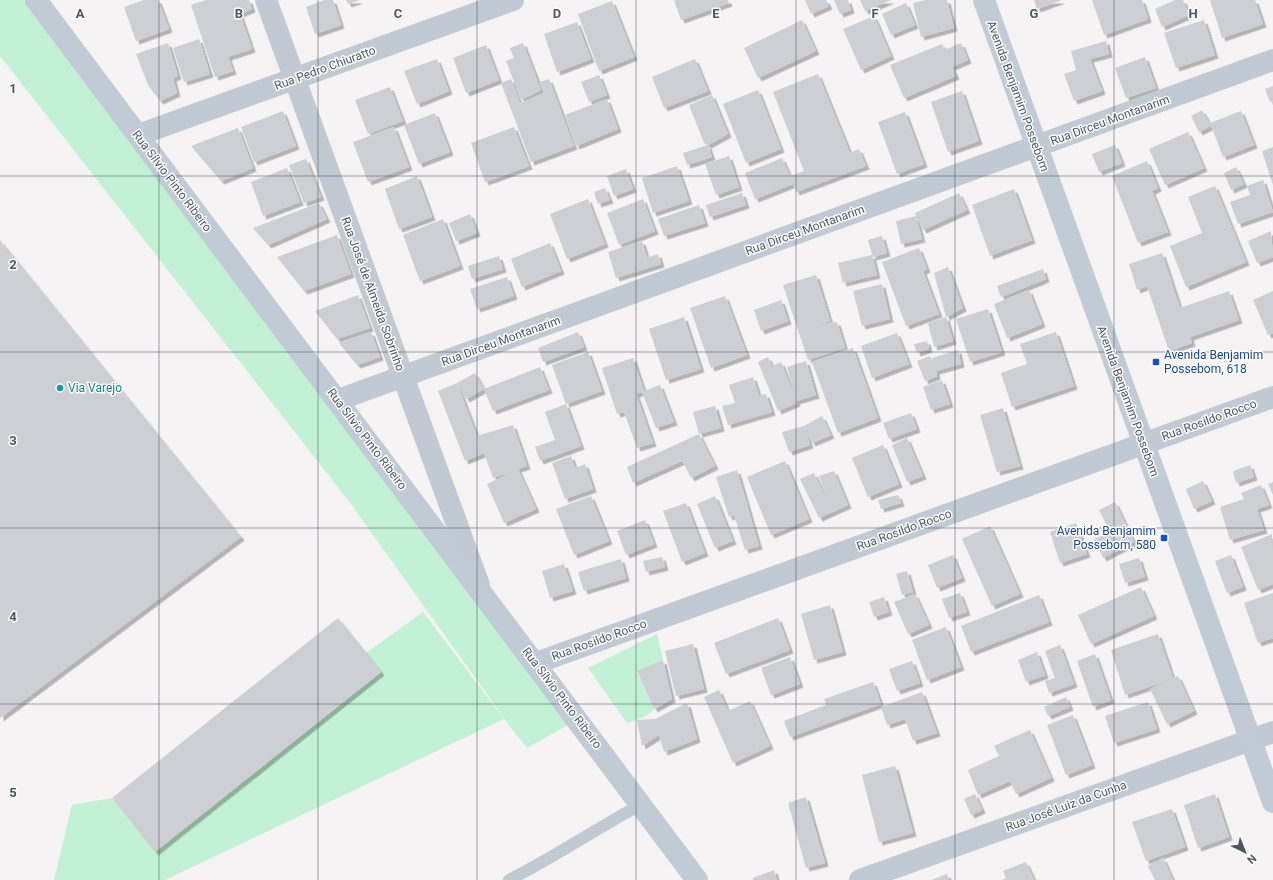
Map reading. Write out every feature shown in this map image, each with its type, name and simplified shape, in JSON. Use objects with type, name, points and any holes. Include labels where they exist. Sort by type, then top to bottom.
[{"type":"street","name":"Rua Sílvio Pinto Ribeiro","points":[[36,0],[642,804],[697,880]]},
{"type":"street","name":"Rua José de Almeida Sobrinho","points":[[266,0],[480,589]]},
{"type":"street","name":"Rua Pedro Chiuratto","points":[[138,135],[513,0]]},
{"type":"street","name":"Avenida Benjamim Possebom","points":[[984,0],[1273,802]]},
{"type":"street","name":"Rua Dirceu Montanarim","points":[[338,400],[1273,60]]},
{"type":"street","name":"Rua Rosildo Rocco","points":[[536,663],[1273,398]]},
{"type":"street","name":"Rua José Luiz da Cunha","points":[[860,880],[1273,732]]},
{"type":"lane","points":[[509,880],[534,868],[602,825],[642,804]]},
{"type":"green space","points":[[0,0],[24,0],[568,725],[527,748],[511,728],[348,500],[0,56]]},
{"type":"green space","points":[[423,612],[504,719],[165,880],[54,880],[72,805],[112,798],[155,851],[381,672],[366,653]]},
{"type":"green space","points":[[657,634],[663,660],[637,672],[654,709],[645,716],[627,723],[588,668]]},
{"type":"building","points":[[144,0],[158,0],[169,29],[136,41],[124,7]]},
{"type":"building","points":[[206,0],[249,0],[252,9],[240,14],[252,49],[228,57],[233,71],[215,77],[191,5]]},
{"type":"building","points":[[325,0],[333,0],[341,25],[315,34],[306,7]]},
{"type":"building","points":[[346,0],[360,0],[348,4]]},
{"type":"building","points":[[674,0],[728,0],[729,3],[681,20]]},
{"type":"building","points":[[805,0],[826,0],[829,6],[811,14]]},
{"type":"building","points":[[834,0],[848,0],[851,10],[840,14]]},
{"type":"building","points":[[860,0],[891,0],[865,11]]},
{"type":"building","points":[[926,0],[947,0],[954,28],[921,37],[913,3]]},
{"type":"building","points":[[1034,0],[1062,0],[1037,9]]},
{"type":"building","points":[[1092,0],[1142,0],[1148,19],[1104,35]]},
{"type":"building","points":[[1175,0],[1183,0],[1189,15],[1162,27],[1155,9]]},
{"type":"building","points":[[1210,0],[1255,0],[1263,24],[1222,38]]},
{"type":"building","points":[[612,1],[634,57],[599,71],[578,14]]},
{"type":"building","points":[[906,3],[915,25],[891,35],[882,14]]},
{"type":"building","points":[[874,16],[891,56],[861,70],[843,29]]},
{"type":"building","points":[[802,20],[816,51],[758,78],[744,48]]},
{"type":"building","points":[[1204,20],[1215,55],[1176,68],[1164,33]]},
{"type":"building","points":[[577,22],[591,59],[557,72],[544,34]]},
{"type":"building","points":[[199,39],[210,74],[184,82],[173,48]]},
{"type":"building","points":[[1106,41],[1109,54],[1090,59],[1102,91],[1074,101],[1064,74],[1076,70],[1071,51]]},
{"type":"building","points":[[168,43],[178,76],[173,78],[177,93],[160,101],[148,85],[136,54]]},
{"type":"building","points":[[523,43],[541,90],[521,100],[506,61],[514,58],[510,48]]},
{"type":"building","points":[[961,43],[968,60],[952,67],[956,76],[904,98],[890,65],[942,44],[945,50]]},
{"type":"building","points":[[486,45],[499,80],[466,93],[453,58]]},
{"type":"building","points":[[1145,57],[1156,88],[1126,98],[1115,68]]},
{"type":"building","points":[[437,59],[449,91],[417,104],[404,71]]},
{"type":"building","points":[[695,59],[708,91],[664,108],[652,77]]},
{"type":"building","points":[[818,74],[850,153],[859,149],[866,166],[796,192],[793,184],[755,199],[745,173],[782,158],[790,176],[804,171],[773,92]]},
{"type":"building","points":[[599,75],[607,95],[589,102],[581,82]]},
{"type":"building","points":[[511,79],[520,103],[544,93],[540,82],[549,79],[574,146],[531,162],[501,83]]},
{"type":"building","points":[[1273,86],[1273,101],[1270,102],[1265,89]]},
{"type":"building","points":[[390,87],[403,121],[368,134],[355,100]]},
{"type":"building","points":[[758,90],[781,149],[746,163],[723,104]]},
{"type":"building","points":[[962,91],[979,141],[948,152],[931,102]]},
{"type":"building","points":[[712,95],[728,134],[708,145],[704,143],[689,105]]},
{"type":"building","points":[[607,99],[618,129],[576,146],[565,115]]},
{"type":"building","points":[[1202,110],[1211,126],[1199,132],[1191,116]]},
{"type":"building","points":[[283,111],[296,146],[254,162],[241,127]]},
{"type":"building","points":[[1241,111],[1254,145],[1223,157],[1210,123]]},
{"type":"building","points":[[905,112],[924,164],[897,174],[878,122]]},
{"type":"building","points":[[435,113],[450,152],[419,164],[404,125]]},
{"type":"building","points":[[394,127],[409,167],[368,182],[353,142]]},
{"type":"building","points":[[514,127],[529,166],[485,182],[471,143]]},
{"type":"building","points":[[238,128],[253,168],[221,181],[191,146]]},
{"type":"building","points":[[1188,132],[1204,168],[1165,185],[1149,149]]},
{"type":"building","points":[[708,145],[712,157],[687,165],[683,153]]},
{"type":"building","points":[[1115,145],[1122,163],[1099,172],[1092,154]]},
{"type":"building","points":[[1273,147],[1273,185],[1262,151]]},
{"type":"building","points":[[729,156],[739,187],[716,195],[705,164]]},
{"type":"building","points":[[306,159],[321,197],[304,203],[289,165]]},
{"type":"building","points":[[1147,161],[1158,188],[1152,191],[1168,232],[1138,243],[1112,176]]},
{"type":"building","points":[[677,166],[689,201],[653,213],[642,178]]},
{"type":"building","points":[[1236,167],[1244,184],[1231,190],[1224,173]]},
{"type":"building","points":[[287,168],[300,202],[263,216],[251,182]]},
{"type":"building","points":[[626,169],[633,189],[614,196],[607,176]]},
{"type":"building","points":[[417,176],[432,217],[399,229],[385,189]]},
{"type":"building","points":[[1263,180],[1273,212],[1238,224],[1230,202],[1250,195],[1247,186]]},
{"type":"building","points":[[1215,186],[1246,262],[1186,287],[1170,246],[1202,233],[1188,197]]},
{"type":"building","points":[[605,188],[610,200],[598,204],[594,192]]},
{"type":"building","points":[[1014,189],[1032,240],[990,256],[972,205]]},
{"type":"building","points":[[742,193],[746,205],[710,217],[706,205]]},
{"type":"building","points":[[959,193],[967,210],[923,230],[915,213]]},
{"type":"building","points":[[588,199],[605,244],[567,259],[550,214]]},
{"type":"building","points":[[643,199],[655,231],[619,245],[607,213]]},
{"type":"building","points":[[319,203],[327,219],[268,245],[253,228]]},
{"type":"building","points":[[699,205],[705,223],[664,236],[658,219]]},
{"type":"building","points":[[470,214],[477,233],[456,241],[449,223]]},
{"type":"building","points":[[916,216],[922,239],[901,244],[896,221]]},
{"type":"building","points":[[443,219],[460,266],[420,281],[403,235]]},
{"type":"building","points":[[1271,231],[1273,257],[1257,263],[1248,241]]},
{"type":"building","points":[[337,235],[351,274],[304,291],[277,257]]},
{"type":"building","points":[[882,236],[887,253],[873,257],[868,240]]},
{"type":"building","name":"Via Varejo","points":[[0,240],[241,537],[0,718]]},
{"type":"building","points":[[642,241],[647,258],[658,254],[661,264],[616,278],[608,252]]},
{"type":"building","points":[[550,243],[561,271],[522,287],[511,259]]},
{"type":"building","points":[[919,248],[927,269],[923,271],[939,314],[906,326],[882,262]]},
{"type":"building","points":[[1162,253],[1180,308],[1229,291],[1239,320],[1190,337],[1192,343],[1169,351],[1147,286],[1137,290],[1129,264]]},
{"type":"building","points":[[872,255],[877,275],[843,283],[838,263]]},
{"type":"building","points":[[499,256],[503,269],[472,279],[468,266]]},
{"type":"building","points":[[948,267],[963,308],[946,317],[934,273]]},
{"type":"building","points":[[1043,269],[1046,279],[1001,297],[997,286]]},
{"type":"building","points":[[816,275],[830,321],[815,325],[837,322],[845,348],[808,360],[783,285]]},
{"type":"building","points":[[507,277],[514,296],[477,309],[470,289]]},
{"type":"building","points":[[882,284],[890,319],[862,326],[853,291]]},
{"type":"building","points":[[1029,290],[1042,324],[1007,338],[994,304]]},
{"type":"building","points":[[1273,291],[1273,333],[1268,335],[1253,300]]},
{"type":"building","points":[[358,295],[370,328],[337,339],[315,311]]},
{"type":"building","points":[[725,296],[747,355],[711,368],[690,308]]},
{"type":"building","points":[[781,300],[788,321],[761,331],[754,310]]},
{"type":"building","points":[[988,309],[1002,352],[970,362],[956,319]]},
{"type":"building","points":[[684,317],[701,369],[666,380],[649,329]]},
{"type":"building","points":[[946,317],[953,341],[934,347],[928,323]]},
{"type":"building","points":[[371,332],[380,357],[357,365],[339,343]]},
{"type":"building","points":[[578,332],[584,347],[543,362],[538,348]]},
{"type":"building","points":[[1056,332],[1074,386],[1012,407],[1001,373],[1027,364],[1020,344]]},
{"type":"building","points":[[897,333],[909,364],[872,378],[861,346]]},
{"type":"building","points":[[927,341],[929,349],[917,353],[914,344]]},
{"type":"building","points":[[853,348],[878,418],[838,433],[812,362]]},
{"type":"building","points":[[958,350],[961,364],[936,371],[937,376],[925,381],[917,361],[930,356],[935,369],[932,358]]},
{"type":"building","points":[[588,352],[602,391],[566,404],[552,365]]},
{"type":"building","points":[[768,357],[772,366],[781,362],[796,399],[787,367],[806,361],[816,395],[796,401],[797,403],[778,411],[758,362]]},
{"type":"building","points":[[633,358],[644,391],[660,385],[674,422],[656,428],[642,392],[636,394],[653,443],[637,448],[624,412],[617,414],[602,368]]},
{"type":"building","points":[[540,367],[549,390],[493,411],[484,389]]},
{"type":"building","points":[[475,373],[484,389],[466,399],[457,383]]},
{"type":"building","points":[[753,377],[759,395],[741,401],[766,394],[772,412],[728,425],[722,406],[735,403],[729,385]]},
{"type":"building","points":[[942,380],[950,404],[931,410],[923,387]]},
{"type":"building","points":[[457,383],[477,436],[513,425],[527,466],[518,469],[536,509],[504,523],[487,484],[517,470],[493,478],[484,453],[465,461],[438,391]]},
{"type":"building","points":[[566,404],[581,446],[540,461],[535,447],[555,440],[545,412]]},
{"type":"building","points":[[715,406],[721,428],[699,434],[693,412]]},
{"type":"building","points":[[1003,408],[1020,466],[997,472],[980,415]]},
{"type":"building","points":[[911,413],[917,429],[889,439],[883,423]]},
{"type":"building","points":[[822,416],[831,435],[812,443],[804,426]]},
{"type":"building","points":[[804,426],[810,445],[789,452],[782,432]]},
{"type":"building","points":[[699,434],[715,466],[691,478],[680,456],[682,461],[633,483],[627,467]]},
{"type":"building","points":[[907,438],[923,476],[907,482],[892,445]]},
{"type":"building","points":[[883,445],[899,484],[868,497],[852,458]]},
{"type":"building","points":[[571,456],[575,468],[585,464],[593,489],[565,499],[552,463]]},
{"type":"building","points":[[785,461],[809,519],[771,535],[747,477]]},
{"type":"building","points":[[1250,465],[1254,477],[1236,483],[1233,471]]},
{"type":"building","points":[[737,470],[759,546],[745,550],[734,515],[729,517],[716,477]]},
{"type":"building","points":[[834,471],[848,505],[819,518],[800,479],[814,473],[831,509],[819,476]]},
{"type":"building","points":[[1203,481],[1212,501],[1194,509],[1186,489]]},
{"type":"building","points":[[1273,482],[1273,495],[1268,484]]},
{"type":"building","points":[[1261,485],[1269,505],[1257,509],[1264,530],[1230,540],[1220,507],[1244,499],[1241,493]]},
{"type":"building","points":[[898,495],[901,503],[881,509],[878,500]]},
{"type":"building","points":[[591,496],[609,541],[574,555],[556,509]]},
{"type":"building","points":[[715,496],[733,541],[715,548],[697,504]]},
{"type":"building","points":[[1115,502],[1134,542],[1103,558],[1094,539],[1110,532],[1099,510]]},
{"type":"building","points":[[686,503],[705,553],[682,562],[663,511]]},
{"type":"building","points":[[645,520],[654,544],[626,555],[617,531]]},
{"type":"building","points":[[1076,523],[1087,554],[1060,563],[1050,532]]},
{"type":"building","points":[[990,526],[1020,594],[992,606],[962,539]]},
{"type":"building","points":[[1272,534],[1273,584],[1258,590],[1241,547]]},
{"type":"building","points":[[953,555],[962,578],[937,588],[928,565]]},
{"type":"building","points":[[1231,555],[1243,587],[1227,593],[1215,561]]},
{"type":"building","points":[[662,557],[665,567],[646,572],[643,561]]},
{"type":"building","points":[[1139,558],[1145,577],[1125,583],[1119,564]]},
{"type":"building","points":[[621,559],[626,578],[584,591],[578,572]]},
{"type":"building","points":[[564,564],[573,591],[550,598],[542,571]]},
{"type":"building","points":[[907,571],[913,592],[902,595],[896,574]]},
{"type":"building","points":[[1141,587],[1154,616],[1091,644],[1078,615]]},
{"type":"building","points":[[960,593],[967,612],[949,618],[942,599]]},
{"type":"building","points":[[1273,593],[1273,638],[1258,643],[1244,603]]},
{"type":"building","points":[[915,594],[929,625],[908,634],[894,602]]},
{"type":"building","points":[[1039,595],[1049,622],[971,652],[961,626]]},
{"type":"building","points":[[884,597],[889,612],[874,617],[869,602]]},
{"type":"building","points":[[830,605],[843,652],[814,660],[801,614]]},
{"type":"building","points":[[338,618],[381,672],[155,852],[112,798]]},
{"type":"building","points":[[778,618],[790,650],[726,674],[714,643]]},
{"type":"building","points":[[946,627],[961,667],[927,680],[912,640]]},
{"type":"building","points":[[1158,634],[1173,678],[1178,676],[1194,711],[1167,724],[1150,689],[1169,680],[1125,695],[1111,650]]},
{"type":"building","points":[[693,644],[704,689],[676,696],[665,651]]},
{"type":"building","points":[[1060,645],[1074,684],[1049,693],[1045,681],[1055,678],[1045,651]]},
{"type":"building","points":[[1037,652],[1045,675],[1026,682],[1018,660]]},
{"type":"building","points":[[1095,654],[1111,700],[1093,707],[1077,661]]},
{"type":"building","points":[[790,657],[800,684],[771,695],[761,668]]},
{"type":"building","points":[[663,660],[672,699],[654,709],[637,671]]},
{"type":"building","points":[[912,661],[920,683],[897,691],[889,669]]},
{"type":"building","points":[[873,682],[881,704],[790,737],[784,721],[826,705],[824,699]]},
{"type":"building","points":[[719,690],[728,711],[750,701],[770,746],[733,763],[704,697]]},
{"type":"building","points":[[922,692],[937,733],[913,741],[905,719],[887,725],[881,707]]},
{"type":"building","points":[[1066,697],[1070,707],[1048,716],[1044,707]]},
{"type":"building","points":[[1148,702],[1157,729],[1114,743],[1105,716]]},
{"type":"building","points":[[687,703],[697,739],[664,752],[659,735],[642,746],[637,720],[655,719]]},
{"type":"building","points":[[1073,715],[1092,765],[1066,775],[1047,725]]},
{"type":"building","points":[[1030,730],[1051,778],[1016,794],[1010,781],[978,795],[968,770],[999,756],[994,746]]},
{"type":"building","points":[[895,766],[913,833],[879,842],[862,775]]},
{"type":"building","points":[[975,794],[982,810],[971,815],[964,799]]},
{"type":"building","points":[[1215,794],[1229,837],[1198,848],[1184,805]]},
{"type":"building","points":[[806,797],[825,863],[806,868],[788,803]]},
{"type":"building","points":[[1172,809],[1185,847],[1146,861],[1132,822]]},
{"type":"building","points":[[1163,858],[1173,880],[1155,880],[1148,866]]},
{"type":"building","points":[[1026,862],[1034,880],[1002,880],[1006,878],[1003,871]]},
{"type":"building","points":[[774,870],[777,880],[753,880],[753,878]]},
{"type":"building","points":[[947,874],[949,880],[931,880]]},
{"type":"place","name":"Avenida Benjamim Possebom, 618","points":[[1156,362]]},
{"type":"place","name":"Via Varejo","points":[[60,388]]},
{"type":"place","name":"Avenida Benjamim Possebom, 580","points":[[1164,538]]}]
